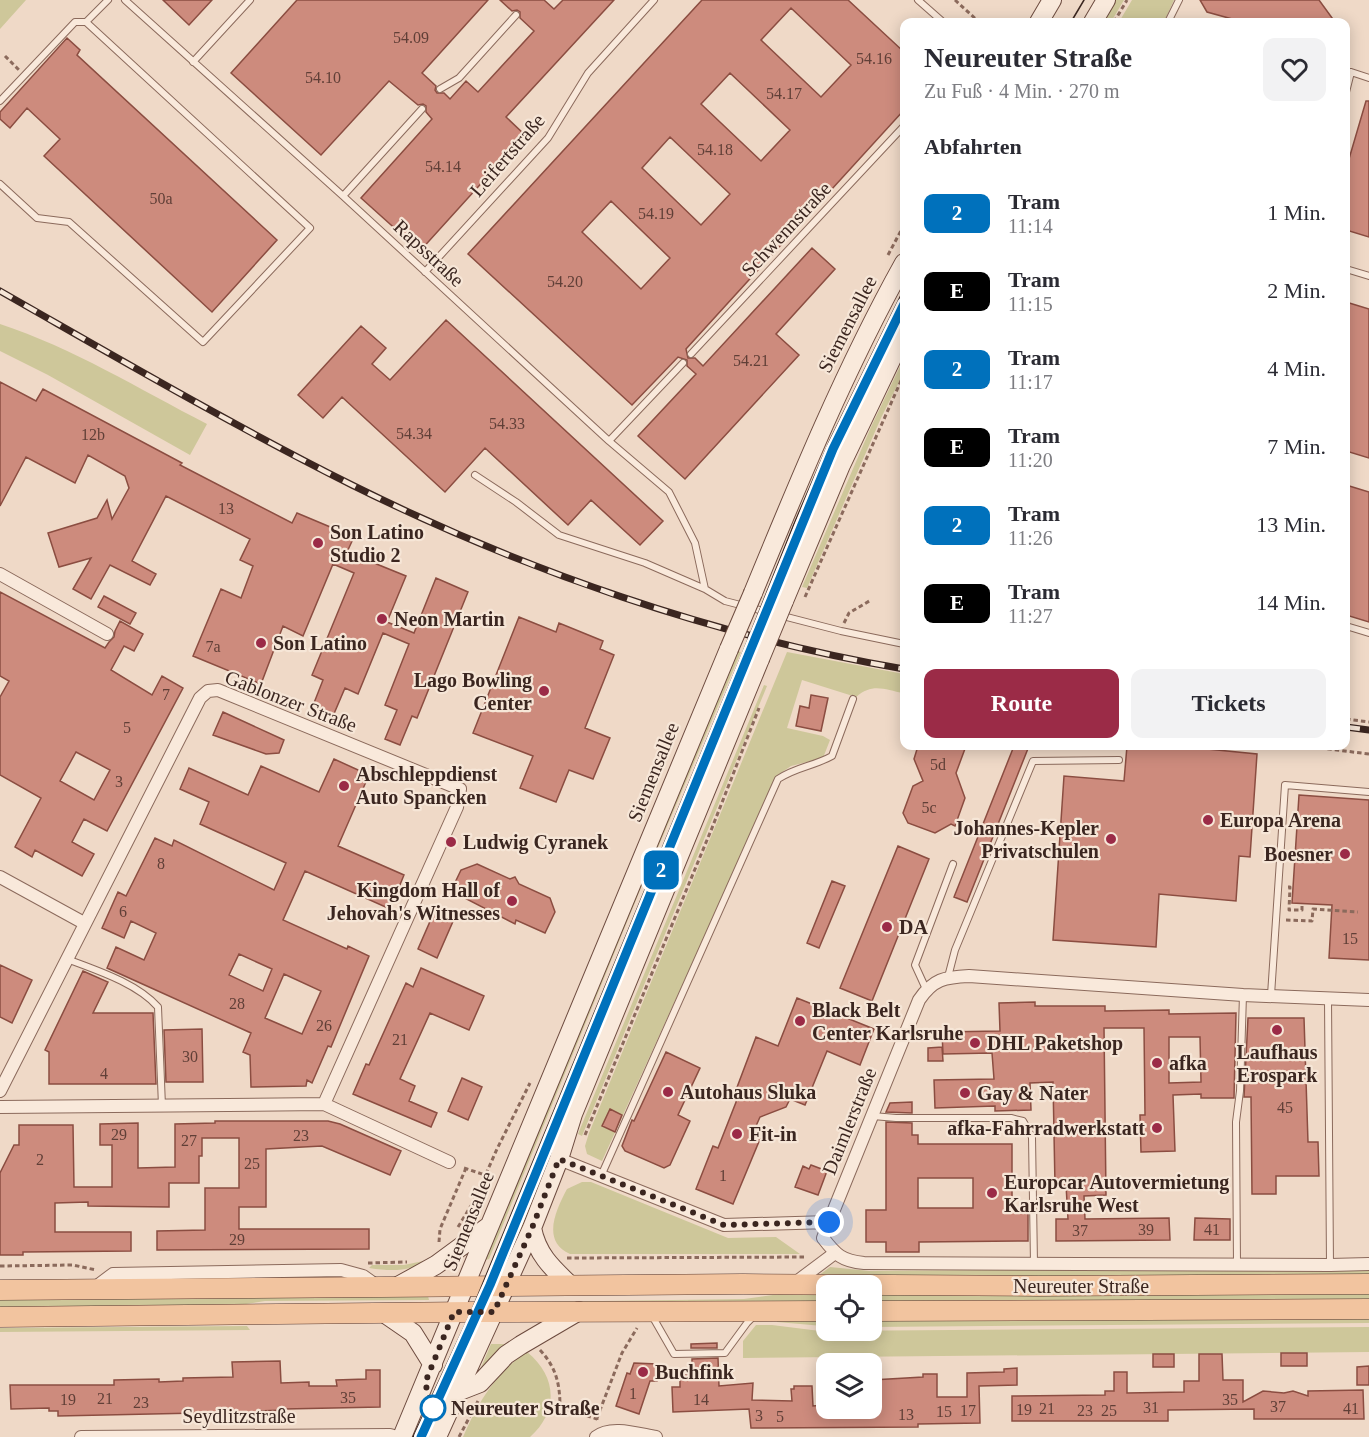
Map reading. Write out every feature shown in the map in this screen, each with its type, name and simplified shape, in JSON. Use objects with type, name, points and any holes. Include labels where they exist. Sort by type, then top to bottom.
[{"type":"main road","points":[[1041,18],[1052,0]]},
{"type":"main road","points":[[1095,18],[1106,0]]},
{"type":"main road","name":"Siemensallee","points":[[402,1437],[808,458],[876,312],[900,269]]},
{"type":"main road","points":[[437,1437],[565,1161],[573,1114],[760,659],[792,604],[841,465],[900,341]]},
{"type":"main road","points":[[398,1286],[436,1265],[490,1225]]},
{"type":"main road","points":[[532,1228],[537,1248],[543,1259],[570,1285]]},
{"type":"main road","name":"Neureuter Straße","points":[[0,1290],[506,1285],[1369,1284]]},
{"type":"main road","name":"Neureuter Straße","points":[[882,1311],[1369,1309]]},
{"type":"main road","points":[[457,1392],[480,1383],[506,1355],[579,1311]]},
{"type":"main road","points":[[0,1317],[816,1311]]},
{"type":"main road","points":[[384,1313],[413,1333],[433,1365]]},
{"type":"street","points":[[0,574],[107,634]]},
{"type":"street","name":"Gablonzer Straße","points":[[0,1091],[200,698],[208,691],[218,690],[460,789],[457,807],[324,1104]]},
{"type":"street","points":[[0,876],[84,922]]},
{"type":"street","points":[[926,989],[935,982],[948,977],[979,977],[1244,995],[1369,1000]]},
{"type":"street","name":"Daimlerstraße","points":[[829,1222],[919,1000],[926,989]]},
{"type":"street","points":[[0,1107],[324,1104],[450,1162]]},
{"type":"street","points":[[565,1161],[724,1225],[829,1222],[824,1238],[835,1253],[794,1284]]},
{"type":"street","name":"Neureuter Straße","points":[[835,1253],[848,1262],[864,1263],[1369,1264]]},
{"type":"street","points":[[93,1289],[113,1274],[341,1270],[363,1276],[378,1287]]},
{"type":"street","points":[[599,1435],[616,1431],[656,1437]]},
{"type":"street","name":"Seydlitzstraße","points":[[81,1437],[390,1435],[397,1437]]},
{"type":"lane","points":[[86,22],[108,0]]},
{"type":"lane","name":"Rapsstraße","points":[[124,0],[343,196],[609,441],[669,492],[696,543],[705,589]]},
{"type":"lane","points":[[193,62],[250,0]]},
{"type":"lane","name":"Leifertstraße","points":[[425,272],[548,138],[588,73],[654,0]]},
{"type":"lane","points":[[918,0],[938,18]]},
{"type":"lane","points":[[1170,18],[1179,0]]},
{"type":"lane","points":[[440,89],[459,78],[516,15]]},
{"type":"lane","points":[[0,101],[75,22],[86,22],[310,228],[203,342],[69,222],[37,218],[0,184]]},
{"type":"lane","points":[[1350,76],[1351,72],[1369,78]]},
{"type":"lane","points":[[343,196],[422,109]]},
{"type":"lane","name":"Schwennstraße","points":[[691,354],[900,130]]},
{"type":"lane","points":[[1350,270],[1369,276]]},
{"type":"lane","points":[[609,441],[683,363]]},
{"type":"lane","points":[[475,476],[516,502],[559,535],[645,563],[705,589],[725,601],[841,631],[900,643]]},
{"type":"lane","points":[[1350,627],[1369,633]]},
{"type":"lane","points":[[601,1176],[778,779],[792,770],[820,763],[832,756],[853,699]]},
{"type":"lane","points":[[948,977],[955,950],[1033,761],[1119,760]]},
{"type":"lane","points":[[1271,995],[1286,785],[1369,792]]},
{"type":"lane","points":[[926,989],[915,965],[953,864]]},
{"type":"lane","points":[[66,958],[106,974],[150,998],[158,1007],[162,1106]]},
{"type":"lane","points":[[1238,1265],[1236,1122],[1240,1091],[1244,995]]},
{"type":"lane","points":[[1328,999],[1330,1265]]},
{"type":"lane","points":[[872,1116],[1011,1118],[1023,1121],[1032,1137],[1034,1264]]},
{"type":"lane","points":[[649,1311],[674,1354],[724,1353],[747,1323],[760,1311]]},
{"type":"path","points":[[955,0],[975,18]]},
{"type":"path","points":[[1116,18],[1127,0]]},
{"type":"path","points":[[5,56],[19,70]]},
{"type":"path","points":[[792,604],[900,382]]},
{"type":"path","points":[[841,631],[849,613],[871,600]]},
{"type":"path","points":[[565,1161],[712,828],[760,706]]},
{"type":"path","points":[[1350,720],[1369,722]]},
{"type":"path","points":[[1337,750],[1369,754]]},
{"type":"path","points":[[1286,887],[1290,887],[1289,910],[1302,910]]},
{"type":"path","points":[[1302,904],[1302,921]]},
{"type":"path","points":[[1276,919],[1312,921],[1313,909],[1358,912]]},
{"type":"path","points":[[454,1231],[474,1201],[531,1079]]},
{"type":"path","points":[[450,1162],[485,1175]]},
{"type":"path","points":[[448,1238],[440,1246],[440,1229],[466,1168]]},
{"type":"path","points":[[560,1256],[571,1260],[794,1258],[835,1253]]},
{"type":"path","points":[[364,1263],[412,1262]]},
{"type":"path","points":[[0,1266],[73,1265],[113,1274]]},
{"type":"path","points":[[599,1435],[597,1419],[622,1353],[637,1327],[627,1327]]},
{"type":"path","points":[[534,1344],[550,1362],[556,1374],[560,1385],[560,1407],[597,1419]]},
{"type":"path","points":[[459,1437],[483,1394]]},
{"type":"shaded area","points":[[0,0],[26,0],[0,29]]},
{"type":"shaded area","points":[[1115,0],[1124,0],[1113,18],[1104,18]]},
{"type":"shaded area","points":[[1132,0],[1174,0],[1166,18],[1121,18]]},
{"type":"shaded area","points":[[0,324],[80,357],[207,424],[190,455],[48,375],[0,351]]},
{"type":"shaded area","points":[[900,366],[900,380],[881,418],[807,588],[802,587],[871,427]]},
{"type":"shaded area","points":[[736,651],[741,652],[643,883],[489,1259],[485,1260]]},
{"type":"shaded area","points":[[787,652],[900,673],[900,692],[874,688],[856,697],[802,680],[787,728],[823,736],[830,740],[823,758],[791,766],[778,775],[602,1161],[587,1154],[585,1146]]},
{"type":"shaded area","points":[[753,655],[515,1259],[504,1259],[623,964]]},
{"type":"shaded area","points":[[764,685],[767,686],[582,1136],[578,1134]]},
{"type":"shaded area","points":[[582,1182],[591,1182],[728,1238],[776,1237],[800,1254],[570,1254],[556,1241],[553,1233],[555,1215],[567,1189]]},
{"type":"shaded area","points":[[433,1259],[402,1270],[369,1268],[372,1265],[404,1265]]},
{"type":"shaded area","points":[[830,1267],[869,1271],[1369,1267],[1369,1275],[928,1278],[819,1275]]},
{"type":"shaded area","points":[[1369,1292],[1369,1299],[882,1303],[882,1293]]},
{"type":"shaded area","points":[[787,1293],[816,1293],[816,1304],[531,1306],[532,1302],[744,1299]]},
{"type":"shaded area","points":[[428,1296],[429,1300],[265,1301],[233,1306],[0,1311],[0,1299]]},
{"type":"shaded area","points":[[1369,1318],[1369,1323],[882,1327],[882,1321]]},
{"type":"shaded area","points":[[816,1321],[816,1325],[777,1322]]},
{"type":"shaded area","points":[[756,1325],[816,1330],[816,1341],[882,1341],[882,1331],[1369,1327],[1369,1352],[882,1357],[882,1353],[816,1353],[816,1357],[743,1358],[743,1341]]},
{"type":"shaded area","points":[[247,1326],[250,1330],[0,1332],[0,1328]]},
{"type":"shaded area","points":[[491,1344],[508,1344],[480,1370]]},
{"type":"shaded area","points":[[527,1352],[544,1372],[551,1394],[546,1416],[539,1427],[530,1437],[463,1437],[497,1379]]},
{"type":"building","points":[[163,0],[212,0],[189,25]]},
{"type":"building","points":[[297,0],[488,0],[422,73],[436,86],[437,93],[444,93],[450,99],[466,81],[478,92],[534,31],[520,18],[520,12],[512,11],[500,0],[544,0],[554,9],[563,0],[614,0],[506,117],[525,135],[420,251],[361,198],[432,119],[426,112],[426,106],[418,105],[389,81],[321,155],[231,73]]},
{"type":"building","points":[[702,0],[848,0],[900,48],[900,114],[686,349],[688,358],[695,358],[703,366],[812,248],[835,269],[776,334],[799,355],[685,479],[638,436],[696,374],[687,366],[687,360],[678,357],[632,405],[468,254]],"holes":[[[791,8],[851,65],[821,97],[761,40]],[[730,73],[790,130],[761,161],[701,104]],[[670,137],[730,194],[701,225],[642,168]],[[611,201],[670,258],[641,289],[582,232]]]},
{"type":"building","points":[[1200,0],[1319,0],[1332,18],[1229,18],[1207,12]]},
{"type":"building","points":[[67,38],[80,50],[77,55],[277,240],[212,312],[44,156],[60,139],[27,108],[10,128],[0,119],[0,112]]},
{"type":"building","points":[[1366,101],[1369,101],[1369,237],[1350,231],[1350,155]]},
{"type":"building","points":[[1350,303],[1369,309],[1369,458],[1350,452]]},
{"type":"building","points":[[446,320],[663,521],[640,545],[591,500],[568,525],[485,448],[445,492],[342,397],[323,418],[298,395],[361,326],[386,348],[372,364],[390,380]]},
{"type":"building","points":[[0,382],[36,401],[43,389],[182,463],[180,465],[292,523],[297,513],[354,537],[347,552],[406,576],[387,622],[414,633],[436,578],[468,592],[417,718],[412,716],[400,745],[385,739],[397,710],[385,705],[409,644],[383,633],[358,694],[345,688],[333,716],[312,708],[323,680],[312,675],[354,573],[333,564],[303,636],[283,626],[261,684],[193,656],[221,589],[241,598],[253,566],[240,560],[250,539],[166,496],[132,561],[156,574],[150,585],[110,565],[91,599],[73,589],[91,558],[59,567],[48,533],[97,518],[107,500],[112,519],[129,488],[125,476],[88,455],[75,483],[26,457],[0,506]]},
{"type":"building","points":[[1350,486],[1369,492],[1369,622],[1350,616]]},
{"type":"building","points":[[0,592],[105,648],[114,637],[120,621],[143,634],[134,651],[124,646],[111,670],[152,695],[162,676],[183,688],[107,831],[84,819],[72,842],[94,854],[82,876],[35,850],[32,857],[15,847],[41,798],[0,775],[0,697],[9,681],[0,676]],"holes":[[[76,752],[110,770],[94,800],[60,781]]]},
{"type":"building","points":[[104,596],[136,613],[130,624],[98,607]]},
{"type":"building","name":"Lago Bowling Center","points":[[519,617],[556,632],[559,623],[603,641],[600,649],[614,655],[585,728],[610,738],[593,779],[569,770],[556,802],[520,788],[533,756],[473,733]]},
{"type":"building","points":[[811,695],[828,698],[821,731],[796,726],[800,706],[809,708]]},
{"type":"building","points":[[223,712],[284,740],[279,753],[266,754],[213,735]]},
{"type":"building","points":[[917,750],[965,750],[956,773],[965,798],[955,826],[951,824],[935,833],[908,823],[903,813],[913,786],[923,781],[914,759]]},
{"type":"building","points":[[1012,750],[1027,750],[967,902],[954,897]]},
{"type":"building","points":[[1127,750],[1217,750],[1257,754],[1250,857],[1239,856],[1236,901],[1159,894],[1156,947],[1053,940],[1064,776],[1124,781]]},
{"type":"building","points":[[334,759],[369,775],[338,846],[404,875],[390,909],[305,871],[283,920],[347,949],[348,946],[369,956],[331,1047],[328,1046],[312,1083],[307,1080],[306,1086],[251,1087],[250,1055],[243,1052],[251,1033],[107,968],[116,947],[144,960],[156,933],[131,921],[124,938],[102,928],[118,892],[126,896],[155,838],[172,846],[174,840],[274,890],[286,863],[200,824],[209,802],[180,789],[189,768],[248,795],[261,766],[319,792]],"holes":[[[239,954],[272,969],[263,991],[229,975]],[[284,974],[321,991],[302,1034],[265,1018]]]},
{"type":"building","points":[[1299,795],[1369,800],[1369,960],[1329,958],[1332,905],[1292,903]]},
{"type":"building","points":[[898,846],[929,859],[872,1001],[840,988]]},
{"type":"building","name":"Kingdom Hall of Jehovah's Witnesses","points":[[477,864],[510,879],[515,877],[519,884],[550,898],[555,912],[545,933],[516,920],[515,924],[451,891],[461,870]]},
{"type":"building","points":[[832,881],[845,886],[819,948],[807,943]]},
{"type":"building","points":[[435,910],[454,919],[437,958],[418,949]]},
{"type":"building","points":[[0,965],[32,980],[12,1023],[0,1017]]},
{"type":"building","points":[[421,968],[484,996],[469,1030],[430,1013],[400,1079],[415,1086],[409,1101],[437,1113],[431,1127],[353,1094],[366,1064],[369,1065],[406,983],[413,987]]},
{"type":"building","points":[[83,971],[108,982],[93,1013],[153,1013],[156,1084],[49,1084],[49,1052],[45,1050]]},
{"type":"building","points":[[797,998],[874,1029],[860,1065],[827,1051],[805,1105],[790,1099],[786,1107],[760,1117],[752,1135],[760,1139],[733,1204],[696,1189],[713,1146],[718,1148],[740,1092],[736,1090],[756,1037],[778,1046]]},
{"type":"building","points":[[1035,1002],[1035,1006],[1105,1006],[1105,1011],[1169,1010],[1169,1014],[1236,1013],[1234,1098],[1201,1098],[1201,1094],[1173,1095],[1175,1151],[1141,1152],[1140,1115],[1145,1115],[1144,1028],[1104,1028],[1106,1195],[1084,1196],[1085,1219],[1169,1218],[1170,1240],[1056,1241],[1056,1219],[1068,1219],[1066,1185],[1055,1185],[1053,1082],[1030,1083],[1031,1110],[995,1111],[995,1106],[935,1108],[934,1080],[994,1079],[992,1053],[943,1054],[942,1032],[1000,1031],[999,1003]],"holes":[[[1169,1037],[1200,1037],[1201,1082],[1169,1083]]]},
{"type":"building","points":[[1248,1018],[1304,1018],[1308,1142],[1318,1142],[1319,1176],[1276,1176],[1276,1194],[1252,1194],[1251,1097],[1244,1097]]},
{"type":"building","points":[[202,1029],[203,1082],[166,1082],[164,1030]]},
{"type":"building","points":[[942,1047],[943,1061],[928,1061],[928,1048]]},
{"type":"building","name":"Autohaus Sluka","points":[[666,1052],[700,1068],[678,1115],[690,1121],[670,1165],[664,1168],[625,1151],[622,1146],[632,1120],[634,1121]]},
{"type":"building","points":[[462,1078],[482,1087],[468,1120],[448,1111]]},
{"type":"building","points":[[912,1102],[912,1113],[886,1112],[890,1103]]},
{"type":"building","points":[[610,1109],[622,1115],[615,1132],[602,1126]]},
{"type":"building","points":[[215,1121],[328,1121],[401,1151],[390,1175],[322,1146],[266,1149],[266,1207],[239,1207],[239,1229],[369,1229],[369,1249],[157,1250],[157,1231],[205,1230],[205,1188],[239,1188],[239,1138],[202,1138],[199,1183],[169,1183],[169,1207],[88,1206],[88,1202],[55,1203],[55,1232],[131,1232],[131,1251],[23,1252],[23,1255],[0,1255],[0,1173],[14,1145],[19,1145],[19,1125],[73,1125],[74,1187],[112,1187],[112,1145],[100,1145],[100,1124],[138,1123],[138,1168],[175,1167],[175,1124],[215,1123]]},
{"type":"building","name":"Europcar Autovermietung Karlsruhe West","points":[[886,1122],[912,1123],[912,1135],[918,1135],[918,1144],[1012,1144],[1012,1209],[1028,1209],[1028,1241],[919,1242],[919,1252],[886,1252],[886,1242],[866,1242],[866,1210],[886,1210]],"holes":[[[918,1178],[973,1178],[973,1208],[918,1208]]]},
{"type":"building","points":[[811,1165],[827,1171],[818,1195],[795,1187],[803,1166],[809,1169]]},
{"type":"building","points":[[1195,1218],[1230,1219],[1230,1240],[1194,1240]]},
{"type":"building","points":[[717,1343],[717,1348],[691,1348],[691,1344]]},
{"type":"building","points":[[1281,1353],[1307,1353],[1307,1366],[1281,1366]]},
{"type":"building","points":[[1153,1354],[1174,1354],[1174,1367],[1153,1367]]},
{"type":"building","points":[[1199,1354],[1222,1354],[1223,1380],[1243,1380],[1243,1402],[1263,1391],[1284,1393],[1293,1391],[1308,1396],[1308,1391],[1363,1390],[1364,1419],[1254,1419],[1254,1409],[1168,1410],[1168,1421],[1012,1421],[1012,1396],[1105,1395],[1105,1391],[1114,1391],[1114,1372],[1127,1372],[1127,1393],[1184,1392],[1184,1381],[1199,1381]]},
{"type":"building","points":[[718,1358],[719,1386],[753,1383],[752,1400],[792,1401],[791,1389],[794,1389],[794,1386],[812,1386],[816,1419],[882,1419],[882,1379],[937,1374],[937,1397],[967,1397],[967,1373],[1004,1372],[1004,1369],[1017,1368],[1017,1385],[979,1386],[980,1423],[918,1424],[918,1427],[751,1428],[749,1409],[673,1412],[672,1387],[680,1387],[680,1374],[692,1374],[692,1359]]},
{"type":"building","points":[[280,1361],[281,1383],[309,1382],[309,1386],[337,1386],[336,1380],[366,1379],[366,1370],[380,1370],[380,1407],[285,1409],[258,1411],[255,1416],[242,1417],[242,1414],[198,1413],[58,1416],[58,1411],[49,1411],[49,1408],[11,1409],[10,1385],[114,1385],[114,1380],[159,1379],[159,1382],[183,1381],[183,1378],[233,1377],[232,1362]]},
{"type":"building","points":[[634,1363],[657,1364],[657,1381],[650,1381],[639,1414],[616,1406],[627,1373],[630,1374]]},
{"type":"building","points":[[1369,1366],[1369,1385],[1357,1385],[1357,1367]]},
{"type":"tram line","points":[[1073,18],[1084,0]]},
{"type":"tram line","points":[[413,1437],[471,1312],[794,524],[830,440],[900,297]]},
{"type":"tram line","name":"2","points":[[421,1437],[490,1285],[833,449],[900,312]]},
{"type":"railway","points":[[0,291],[263,439],[352,485],[484,545],[622,597],[692,619],[762,639],[900,668]]},
{"type":"railway","points":[[1350,728],[1369,730]]},
{"type":"place","name":"Son Latino Studio 2","points":[[318,543]]},
{"type":"place","name":"Neon Martin","points":[[382,619]]},
{"type":"place","name":"Son Latino","points":[[261,643]]},
{"type":"place","name":"Lago Bowling Center","points":[[544,691]]},
{"type":"place","name":"Abschleppdienst Auto Spancken","points":[[344,786]]},
{"type":"place","name":"Europa Arena","points":[[1208,820]]},
{"type":"place","name":"Johannes-Kepler Privatschulen","points":[[1111,839]]},
{"type":"place","name":"Ludwig Cyranek","points":[[451,842]]},
{"type":"place","name":"Boesner","points":[[1345,854]]},
{"type":"place","name":"Kingdom Hall of Jehovah's Witnesses","points":[[512,901]]},
{"type":"place","name":"DA","points":[[887,927]]},
{"type":"place","name":"Black Belt Center Karlsruhe","points":[[800,1021]]},
{"type":"place","name":"Laufhaus Erospark","points":[[1277,1030]]},
{"type":"place","name":"DHL Paketshop","points":[[975,1043]]},
{"type":"place","name":"afka","points":[[1157,1063]]},
{"type":"place","name":"Autohaus Sluka","points":[[668,1092]]},
{"type":"place","name":"Gay & Nater","points":[[965,1093]]},
{"type":"place","name":"afka-Fahrradwerkstatt","points":[[1157,1128]]},
{"type":"place","name":"Fit-in","points":[[737,1134]]},
{"type":"place","name":"Europcar Autovermietung Karlsruhe West","points":[[992,1193]]},
{"type":"place","name":"Buchfink","points":[[643,1372]]},
{"type":"place","name":"Neureuter Straße","points":[[433,1408]]},
{"type":"route","points":[[433,1408],[425,1383],[454,1312],[494,1312],[532,1228],[559,1159],[724,1225],[829,1222]]}]
